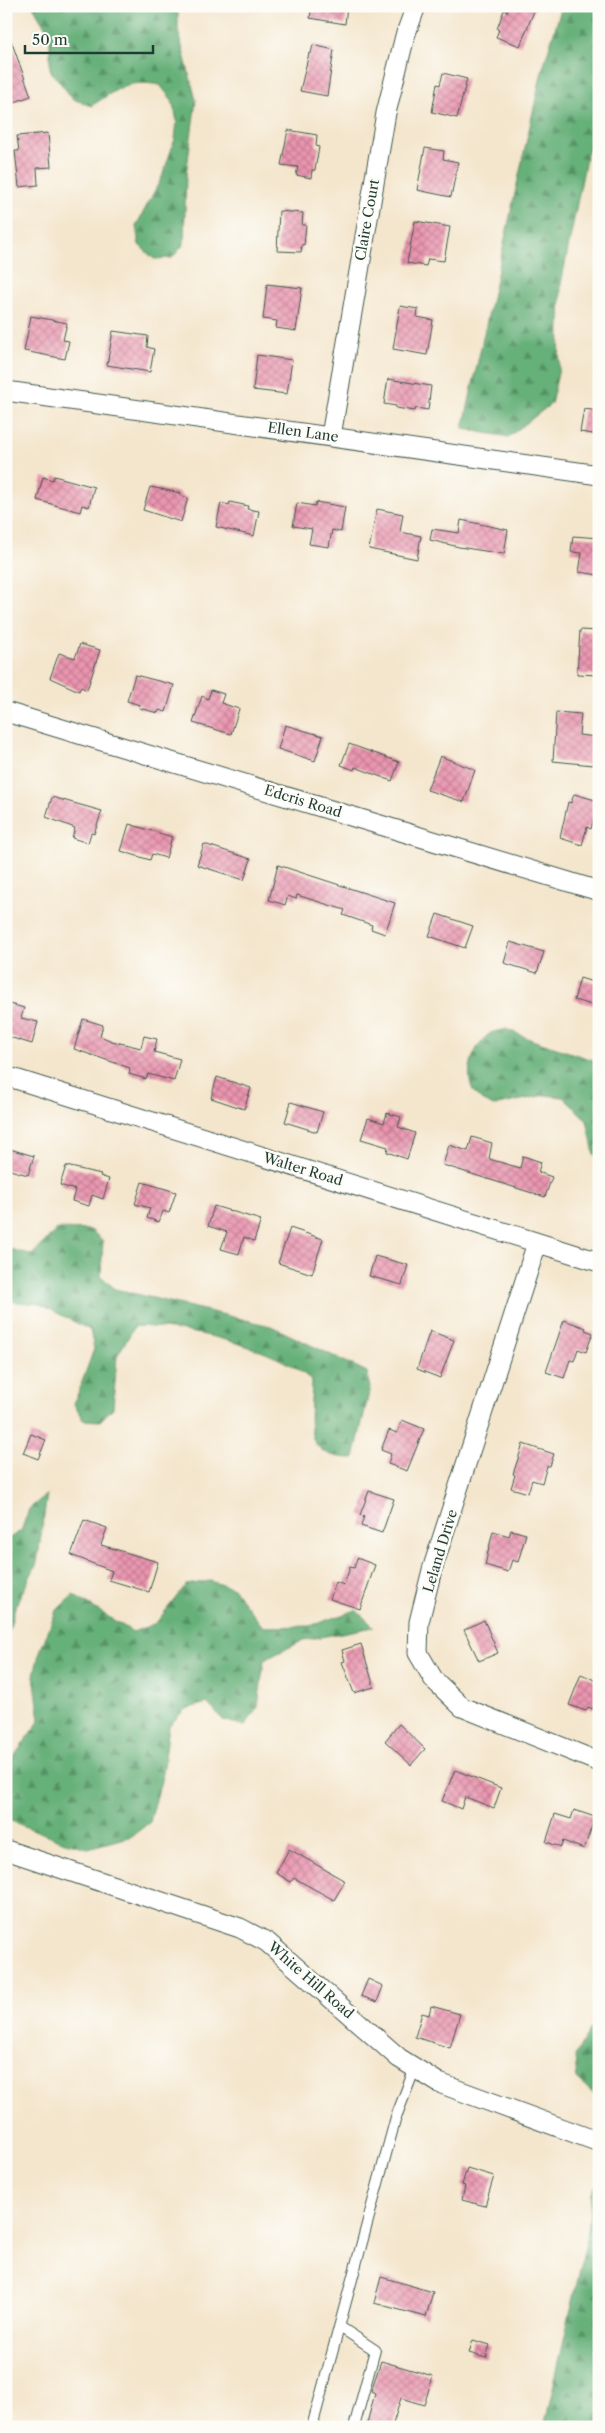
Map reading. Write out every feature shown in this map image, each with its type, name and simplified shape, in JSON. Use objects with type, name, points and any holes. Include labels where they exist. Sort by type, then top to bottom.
[{"type":"street","name":"Claire Court","points":[[331,436],[386,113],[405,36],[416,6]]},
{"type":"street","name":"Ellen Lane","points":[[6,391],[599,474]]},
{"type":"street","name":"Edcris Road","points":[[6,712],[599,891]]},
{"type":"street","name":"Walter Road","points":[[6,1076],[599,1262]]},
{"type":"street","name":"Leland Drive","points":[[538,1243],[432,1570],[420,1622],[418,1653],[434,1680],[462,1707],[599,1762]]},
{"type":"street","name":"White Hill Road","points":[[6,1850],[240,1928],[267,1942],[399,2058],[439,2083],[599,2142]]},
{"type":"lane","points":[[312,2427],[396,2116],[415,2068]]},
{"type":"lane","points":[[340,2327],[375,2350],[354,2427]]},
{"type":"green space","points":[[33,6],[178,6],[178,31],[196,100],[186,175],[184,244],[172,258],[154,259],[139,245],[136,226],[162,177],[175,139],[177,121],[172,100],[160,85],[148,83],[138,83],[123,87],[91,106],[73,99],[50,70],[50,35]]},
{"type":"green space","points":[[562,6],[599,6],[599,125],[587,154],[561,284],[559,369],[551,404],[508,437],[463,429],[542,71]]},
{"type":"green space","points":[[506,1029],[532,1040],[599,1062],[599,1159],[594,1154],[587,1120],[563,1097],[545,1095],[493,1106],[479,1098],[470,1083],[470,1065],[473,1057],[482,1041],[490,1034]]},
{"type":"green space","points":[[57,1229],[91,1230],[103,1241],[101,1276],[115,1289],[271,1326],[367,1372],[370,1388],[354,1458],[336,1456],[324,1452],[316,1444],[310,1423],[312,1381],[296,1369],[254,1348],[178,1330],[135,1326],[117,1356],[113,1408],[100,1421],[83,1420],[74,1404],[94,1349],[90,1330],[40,1304],[6,1301],[6,1248],[32,1255]]},
{"type":"green space","points":[[47,1494],[37,1563],[15,1607],[6,1643],[6,1540],[21,1531],[29,1509]]},
{"type":"green space","points":[[210,1581],[233,1588],[263,1627],[310,1626],[356,1610],[374,1627],[304,1640],[264,1660],[258,1707],[245,1726],[223,1720],[207,1703],[185,1709],[169,1726],[163,1773],[150,1822],[132,1836],[88,1848],[65,1842],[6,1819],[6,1774],[13,1758],[40,1720],[34,1675],[39,1654],[56,1611],[73,1595],[133,1632],[156,1623],[186,1585]]},
{"type":"green space","points":[[599,2015],[599,2090],[594,2094],[577,2079],[575,2056]]},
{"type":"green space","points":[[599,2180],[599,2427],[544,2427],[587,2239],[592,2193]]},
{"type":"building","points":[[312,6],[347,6],[345,24],[310,18]]},
{"type":"building","points":[[509,6],[536,6],[520,46],[496,37],[504,10],[507,12]]},
{"type":"building","points":[[8,32],[31,96],[12,103],[6,87],[6,33]]},
{"type":"building","points":[[313,45],[334,50],[327,96],[300,91],[309,53],[311,53]]},
{"type":"building","points":[[443,73],[467,79],[457,118],[432,112],[437,84],[440,85]]},
{"type":"building","points":[[288,130],[317,135],[316,146],[319,147],[315,170],[312,170],[311,178],[296,175],[298,167],[281,165]]},
{"type":"building","points":[[48,133],[51,167],[37,168],[38,185],[19,187],[15,151],[19,151],[17,136]]},
{"type":"building","points":[[425,148],[444,151],[443,159],[458,162],[451,197],[417,190]]},
{"type":"building","points":[[279,211],[303,213],[302,225],[306,225],[304,245],[302,244],[301,252],[277,251]]},
{"type":"building","points":[[415,221],[450,227],[444,261],[428,259],[426,266],[407,263]]},
{"type":"building","points":[[267,284],[302,288],[296,331],[276,328],[277,321],[263,319]]},
{"type":"building","points":[[400,306],[418,309],[417,317],[433,320],[427,355],[393,349]]},
{"type":"building","points":[[31,316],[67,323],[63,340],[69,341],[65,359],[24,351]]},
{"type":"building","points":[[113,331],[148,336],[147,347],[154,349],[150,372],[107,365]]},
{"type":"building","points":[[257,355],[292,360],[287,394],[253,390]]},
{"type":"building","points":[[388,379],[431,386],[428,410],[416,408],[415,411],[384,404]]},
{"type":"building","points":[[584,409],[599,411],[599,435],[580,432]]},
{"type":"building","points":[[54,476],[94,487],[89,507],[82,505],[80,512],[37,500],[43,477],[53,480]]},
{"type":"building","points":[[150,487],[181,493],[180,495],[188,498],[181,522],[143,510]]},
{"type":"building","points":[[230,502],[248,506],[247,509],[259,511],[254,536],[216,527],[221,503],[229,505]]},
{"type":"building","points":[[316,502],[345,507],[341,532],[332,530],[329,547],[309,544],[312,529],[293,526],[297,503],[315,506]]},
{"type":"building","points":[[377,509],[403,514],[400,532],[421,536],[417,559],[369,549]]},
{"type":"building","points":[[461,520],[508,530],[504,554],[430,540],[432,529],[459,533]]},
{"type":"building","points":[[573,536],[599,538],[599,575],[579,572],[582,553],[571,552]]},
{"type":"building","points":[[580,630],[599,631],[599,675],[577,674]]},
{"type":"building","points":[[80,644],[100,650],[87,690],[81,687],[79,691],[50,678],[59,653],[75,658]]},
{"type":"building","points":[[135,675],[174,685],[166,712],[159,710],[158,713],[139,708],[140,705],[127,701]]},
{"type":"building","points":[[211,690],[224,694],[221,703],[239,709],[231,734],[193,723],[202,696],[208,699]]},
{"type":"building","points":[[556,712],[581,714],[579,735],[596,737],[593,765],[553,761]]},
{"type":"building","points":[[285,725],[323,736],[315,761],[278,749]]},
{"type":"building","points":[[349,744],[399,762],[392,781],[355,767],[354,770],[341,765]]},
{"type":"building","points":[[440,756],[475,770],[464,802],[427,790]]},
{"type":"building","points":[[574,794],[599,801],[591,829],[587,827],[582,845],[560,838],[568,802],[571,803]]},
{"type":"building","points":[[52,797],[102,811],[94,834],[91,833],[88,843],[72,838],[75,828],[46,817]]},
{"type":"building","points":[[129,824],[172,837],[166,858],[152,854],[150,860],[121,851]]},
{"type":"building","points":[[204,844],[251,859],[244,880],[197,865]]},
{"type":"building","points":[[278,865],[395,903],[385,934],[371,929],[372,925],[343,915],[345,910],[297,895],[296,899],[288,896],[285,905],[269,900]]},
{"type":"building","points":[[437,914],[473,926],[465,948],[429,936]]},
{"type":"building","points":[[510,942],[544,952],[537,973],[504,963]]},
{"type":"building","points":[[580,978],[599,984],[599,1007],[574,1000]]},
{"type":"building","points":[[10,1004],[24,1008],[21,1018],[38,1022],[32,1044],[6,1036],[6,1015]]},
{"type":"building","points":[[83,1019],[103,1025],[100,1036],[112,1041],[141,1048],[144,1036],[157,1039],[154,1052],[180,1059],[174,1081],[148,1074],[146,1079],[129,1074],[130,1068],[74,1049]]},
{"type":"building","points":[[217,1077],[251,1088],[244,1109],[211,1098]]},
{"type":"building","points":[[291,1102],[323,1112],[317,1132],[285,1122]]},
{"type":"building","points":[[387,1113],[401,1117],[398,1127],[415,1133],[407,1159],[387,1152],[388,1147],[361,1139],[368,1118],[384,1123]]},
{"type":"building","points":[[472,1137],[492,1143],[489,1159],[520,1168],[523,1156],[541,1162],[538,1172],[552,1177],[545,1197],[443,1165],[449,1145],[468,1151]]},
{"type":"building","points":[[6,1148],[34,1156],[28,1175],[6,1169]]},
{"type":"building","points":[[66,1166],[101,1174],[100,1176],[109,1179],[103,1199],[92,1195],[89,1206],[72,1201],[75,1190],[60,1185]]},
{"type":"building","points":[[142,1182],[176,1192],[169,1213],[163,1211],[159,1222],[147,1218],[150,1208],[135,1204]]},
{"type":"building","points":[[214,1206],[261,1220],[254,1241],[244,1237],[239,1254],[221,1249],[227,1232],[208,1226]]},
{"type":"building","points":[[290,1228],[323,1239],[312,1274],[278,1263]]},
{"type":"building","points":[[375,1256],[408,1265],[402,1285],[369,1276]]},
{"type":"building","points":[[564,1320],[586,1328],[585,1330],[593,1333],[586,1352],[578,1349],[574,1361],[570,1360],[564,1378],[546,1372]]},
{"type":"building","points":[[430,1331],[454,1340],[440,1378],[417,1369]]},
{"type":"building","points":[[402,1420],[424,1429],[407,1471],[388,1464],[391,1454],[381,1450],[389,1430],[397,1433]]},
{"type":"building","points":[[31,1434],[46,1440],[38,1459],[23,1453]]},
{"type":"building","points":[[523,1444],[554,1454],[550,1466],[547,1466],[542,1483],[532,1480],[528,1493],[511,1488],[515,1475],[513,1474]]},
{"type":"building","points":[[369,1491],[394,1499],[382,1533],[361,1526],[364,1516],[360,1515]]},
{"type":"building","points":[[84,1520],[107,1528],[101,1545],[158,1562],[149,1592],[109,1580],[112,1571],[71,1555]]},
{"type":"building","points":[[511,1530],[526,1534],[518,1562],[512,1560],[508,1572],[485,1565],[493,1531],[509,1536]]},
{"type":"building","points":[[357,1558],[375,1565],[360,1609],[330,1599],[336,1582],[344,1585],[350,1567],[354,1568]]},
{"type":"building","points":[[484,1620],[498,1653],[479,1661],[464,1630]]},
{"type":"building","points":[[361,1644],[374,1687],[354,1693],[342,1662],[345,1661],[342,1650]]},
{"type":"building","points":[[581,1674],[599,1682],[599,1708],[594,1706],[593,1709],[588,1707],[586,1711],[569,1705]]},
{"type":"building","points":[[399,1724],[425,1749],[411,1765],[385,1741]]},
{"type":"building","points":[[455,1770],[501,1788],[494,1808],[465,1797],[461,1809],[442,1801]]},
{"type":"building","points":[[574,1810],[595,1817],[584,1849],[563,1841],[561,1847],[546,1842],[555,1814],[571,1819]]},
{"type":"building","points":[[289,1849],[345,1881],[334,1900],[294,1878],[291,1882],[276,1873]]},
{"type":"building","points":[[368,1979],[383,1986],[377,2002],[361,1996]]},
{"type":"building","points":[[431,2006],[460,2014],[450,2048],[415,2037],[422,2013],[429,2015]]},
{"type":"building","points":[[467,2168],[494,2176],[485,2206],[462,2200],[465,2186],[462,2185]]},
{"type":"building","points":[[381,2277],[433,2292],[426,2317],[374,2303]]},
{"type":"building","points":[[473,2340],[490,2345],[486,2358],[469,2353]]},
{"type":"building","points":[[381,2361],[433,2376],[424,2405],[401,2398],[392,2427],[366,2427],[375,2393],[371,2391]]}]
